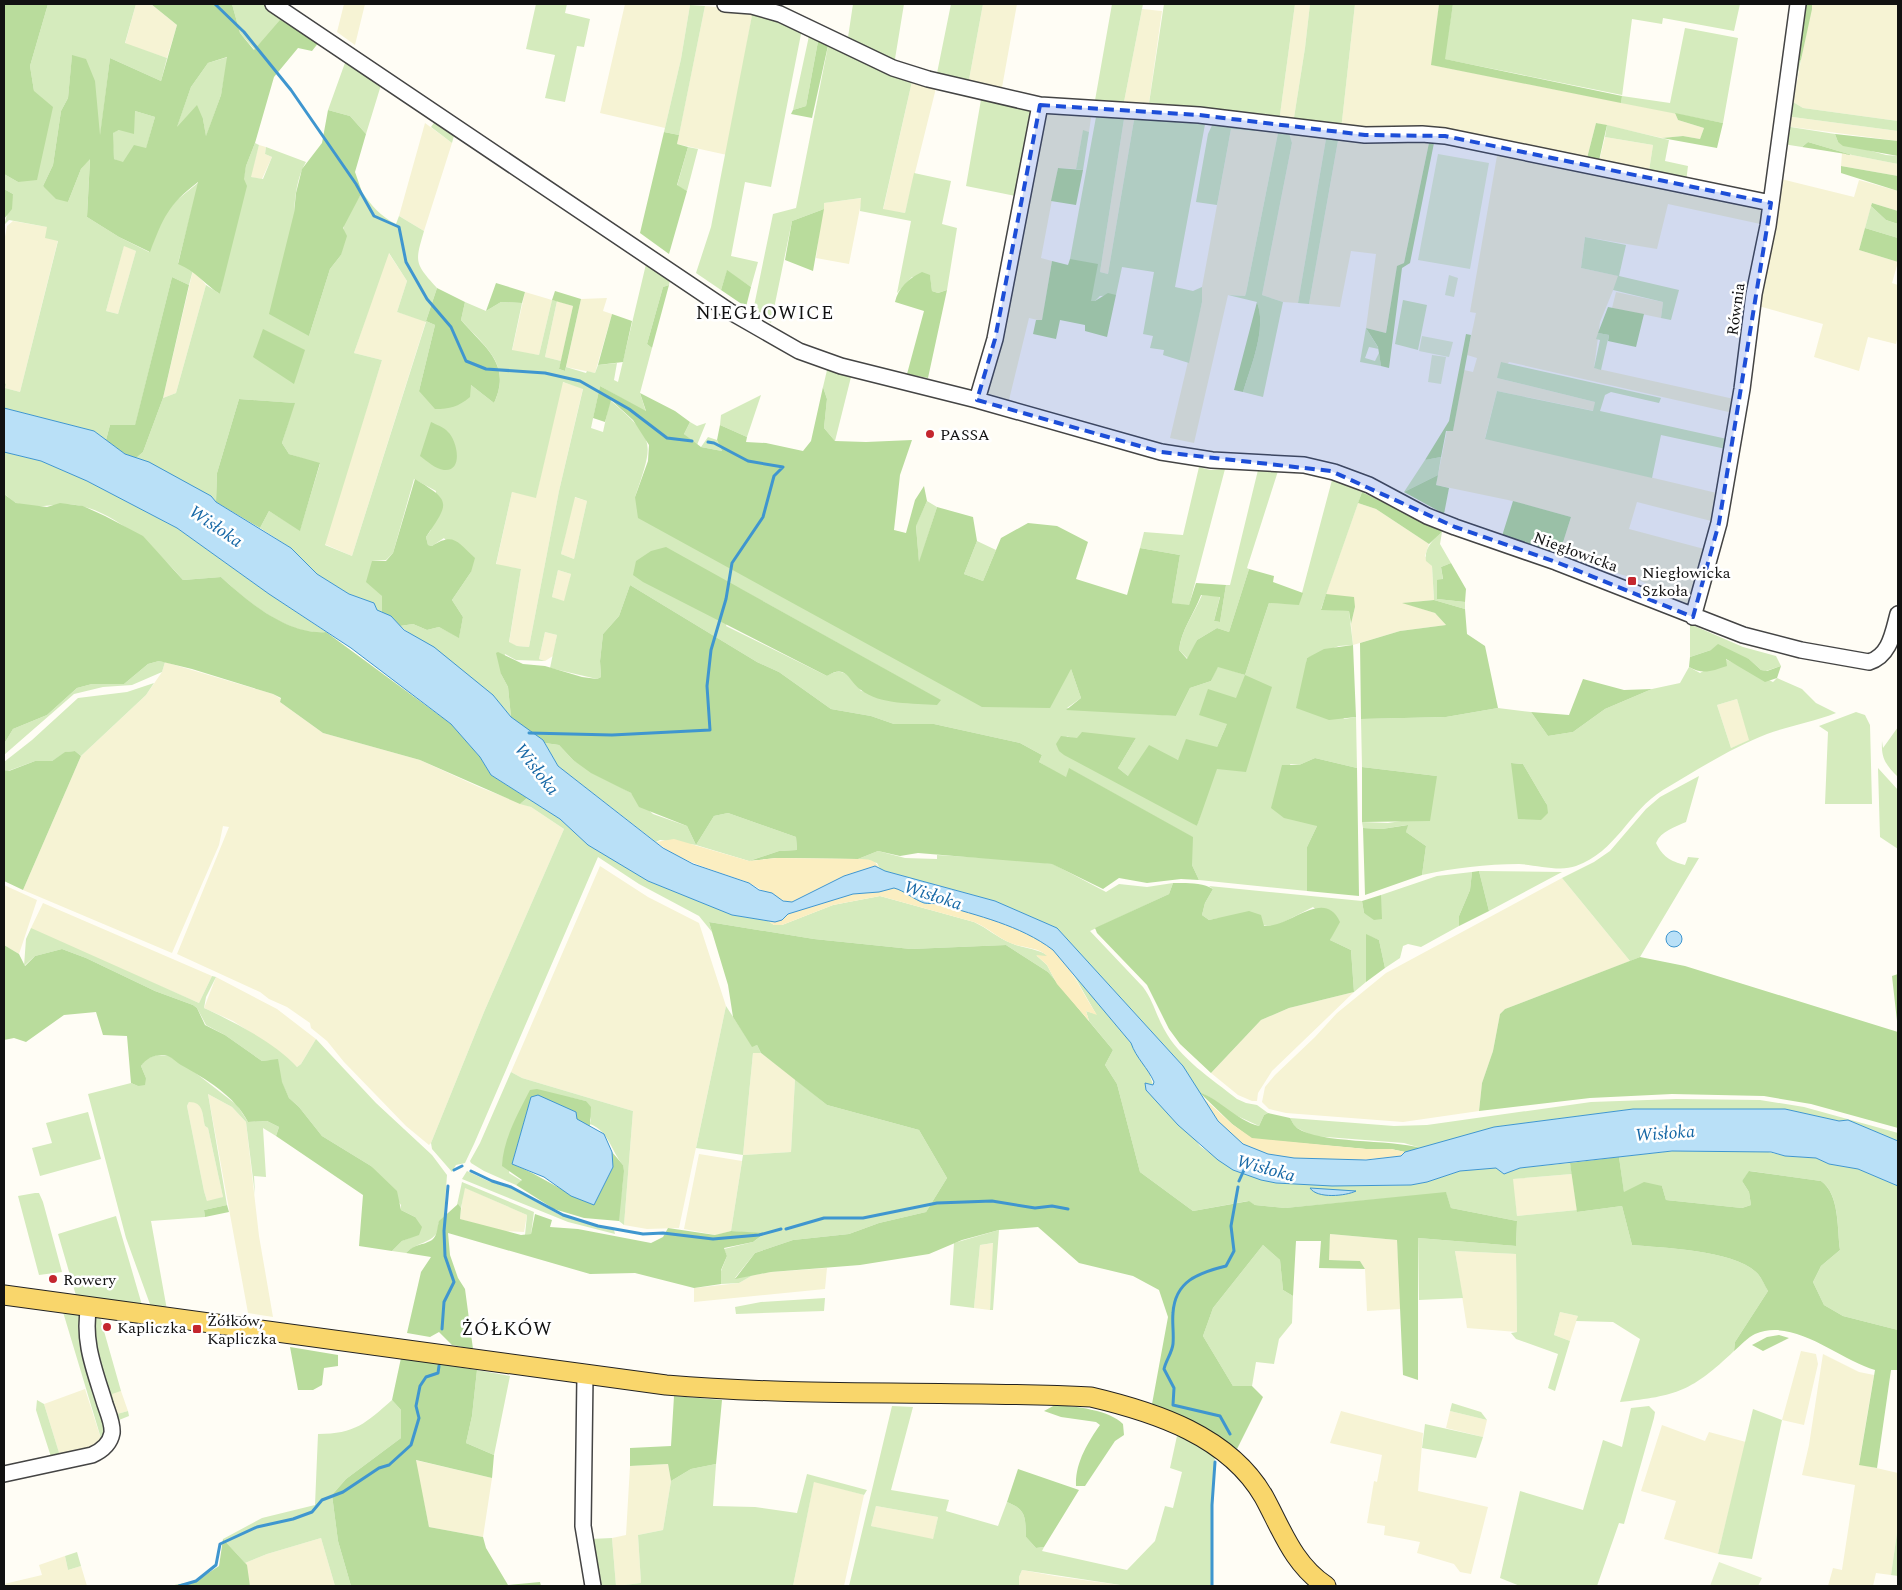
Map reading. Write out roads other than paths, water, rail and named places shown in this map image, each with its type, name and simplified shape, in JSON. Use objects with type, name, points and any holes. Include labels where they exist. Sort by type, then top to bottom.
[{"type":"main road","points":[[4,1296],[89,1306],[586,1375],[731,1391],[1090,1396],[1155,1417],[1202,1436],[1218,1446],[1245,1469],[1263,1496],[1287,1544],[1304,1569],[1326,1586]]},
{"type":"street","name":"Niegłowicka","points":[[273,4],[648,257],[758,328],[799,351],[841,366],[977,400],[1161,452],[1212,460],[1304,465],[1334,472],[1369,485],[1427,516],[1556,562],[1693,617],[1767,643],[1869,662],[1884,652],[1898,614]]},
{"type":"street","points":[[725,4],[752,6],[780,14],[893,68],[928,79],[1040,104],[1199,115],[1365,135],[1422,134],[1445,136],[1771,203]]},
{"type":"street","name":"Równia","points":[[1693,617],[1706,577],[1719,523],[1771,203],[1798,4]]},
{"type":"street","points":[[977,400],[995,338],[1040,104]]},
{"type":"street","points":[[4,1474],[92,1455],[103,1448],[110,1438],[112,1425],[88,1349],[86,1330],[89,1306]]},
{"type":"street","points":[[586,1375],[583,1526],[594,1586]]},
{"type":"water","name":"Wisłoka","points":[[4,408],[94,431],[125,454],[149,462],[211,496],[216,502],[291,548],[317,574],[349,594],[374,603],[377,610],[391,616],[404,630],[434,647],[493,695],[511,717],[543,740],[558,766],[663,848],[693,864],[749,883],[759,890],[772,893],[783,901],[792,902],[844,876],[875,866],[885,871],[995,901],[1057,928],[1183,1066],[1218,1121],[1243,1144],[1268,1154],[1294,1158],[1366,1160],[1401,1156],[1405,1152],[1494,1127],[1633,1109],[1785,1109],[1839,1121],[1848,1120],[1898,1141],[1898,1186],[1858,1169],[1829,1164],[1816,1158],[1785,1156],[1771,1152],[1672,1151],[1520,1168],[1504,1174],[1496,1168],[1460,1171],[1427,1182],[1411,1185],[1332,1186],[1276,1183],[1233,1170],[1218,1160],[1178,1125],[1146,1090],[1145,1083],[1153,1085],[1154,1082],[1131,1043],[1053,950],[1040,941],[984,917],[939,904],[924,903],[894,888],[879,892],[853,894],[788,914],[782,920],[775,922],[732,915],[648,881],[588,845],[560,819],[491,775],[480,757],[451,724],[351,648],[269,594],[177,528],[87,481],[41,461],[4,452]]},
{"type":"water","points":[[1671,931],[1677,931],[1682,936],[1680,945],[1671,947],[1666,942],[1666,936]]},
{"type":"water","points":[[538,1095],[576,1112],[577,1119],[604,1134],[612,1152],[613,1167],[594,1205],[571,1196],[544,1177],[512,1164],[531,1097]]},
{"type":"water","points":[[1310,1188],[1356,1191],[1332,1196],[1319,1194]]},
{"type":"waterway","points":[[215,4],[244,32],[291,90],[356,184],[374,216],[399,227],[406,262],[427,299],[451,327],[466,361],[486,369],[545,373],[580,381],[629,409],[667,438],[692,441]]},
{"type":"waterway","name":"Wisłoka","points":[[529,733],[612,735],[710,730],[707,686],[711,650],[726,599],[732,563],[763,517],[774,476],[783,467],[748,461],[714,443],[708,442]]},
{"type":"waterway","points":[[454,1170],[462,1166]]},
{"type":"waterway","name":"Wisłoka","points":[[1239,1181],[1244,1170]]},
{"type":"waterway","points":[[471,1171],[511,1187],[563,1215],[598,1226],[643,1234],[663,1233],[713,1239],[759,1235],[781,1229]]},
{"type":"waterway","points":[[442,1329],[444,1302],[454,1282],[445,1256],[444,1231],[448,1186]]},
{"type":"waterway","points":[[1230,1434],[1220,1416],[1173,1405],[1174,1388],[1164,1369],[1172,1347],[1173,1313],[1178,1293],[1183,1286],[1197,1276],[1226,1266],[1234,1251],[1231,1226],[1238,1187]]},
{"type":"waterway","points":[[786,1229],[824,1218],[863,1218],[937,1203],[992,1201],[1035,1208],[1052,1206],[1068,1209]]},
{"type":"waterway","points":[[179,1586],[196,1581],[216,1565],[220,1544],[257,1527],[293,1519],[312,1512],[322,1500],[343,1492],[379,1468],[389,1465],[411,1445],[419,1418],[416,1406],[420,1386],[426,1377],[438,1373],[439,1366]]},
{"type":"waterway","points":[[1212,1586],[1212,1505],[1215,1462]]},
{"type":"place","name":"PASSA","points":[[930,434]]},
{"type":"place","name":"Niegłowicka Szkoła","points":[[1632,581]]},
{"type":"place","name":"Rowery","points":[[53,1279]]},
{"type":"place","name":"Kapliczka","points":[[107,1327]]},
{"type":"place","name":"Żółków, Kapliczka","points":[[197,1329]]},
{"type":"district","name":"NIEGŁOWICE","points":[[765,312]]},
{"type":"district","name":"ŻÓŁKÓW","points":[[507,1328]]}]
